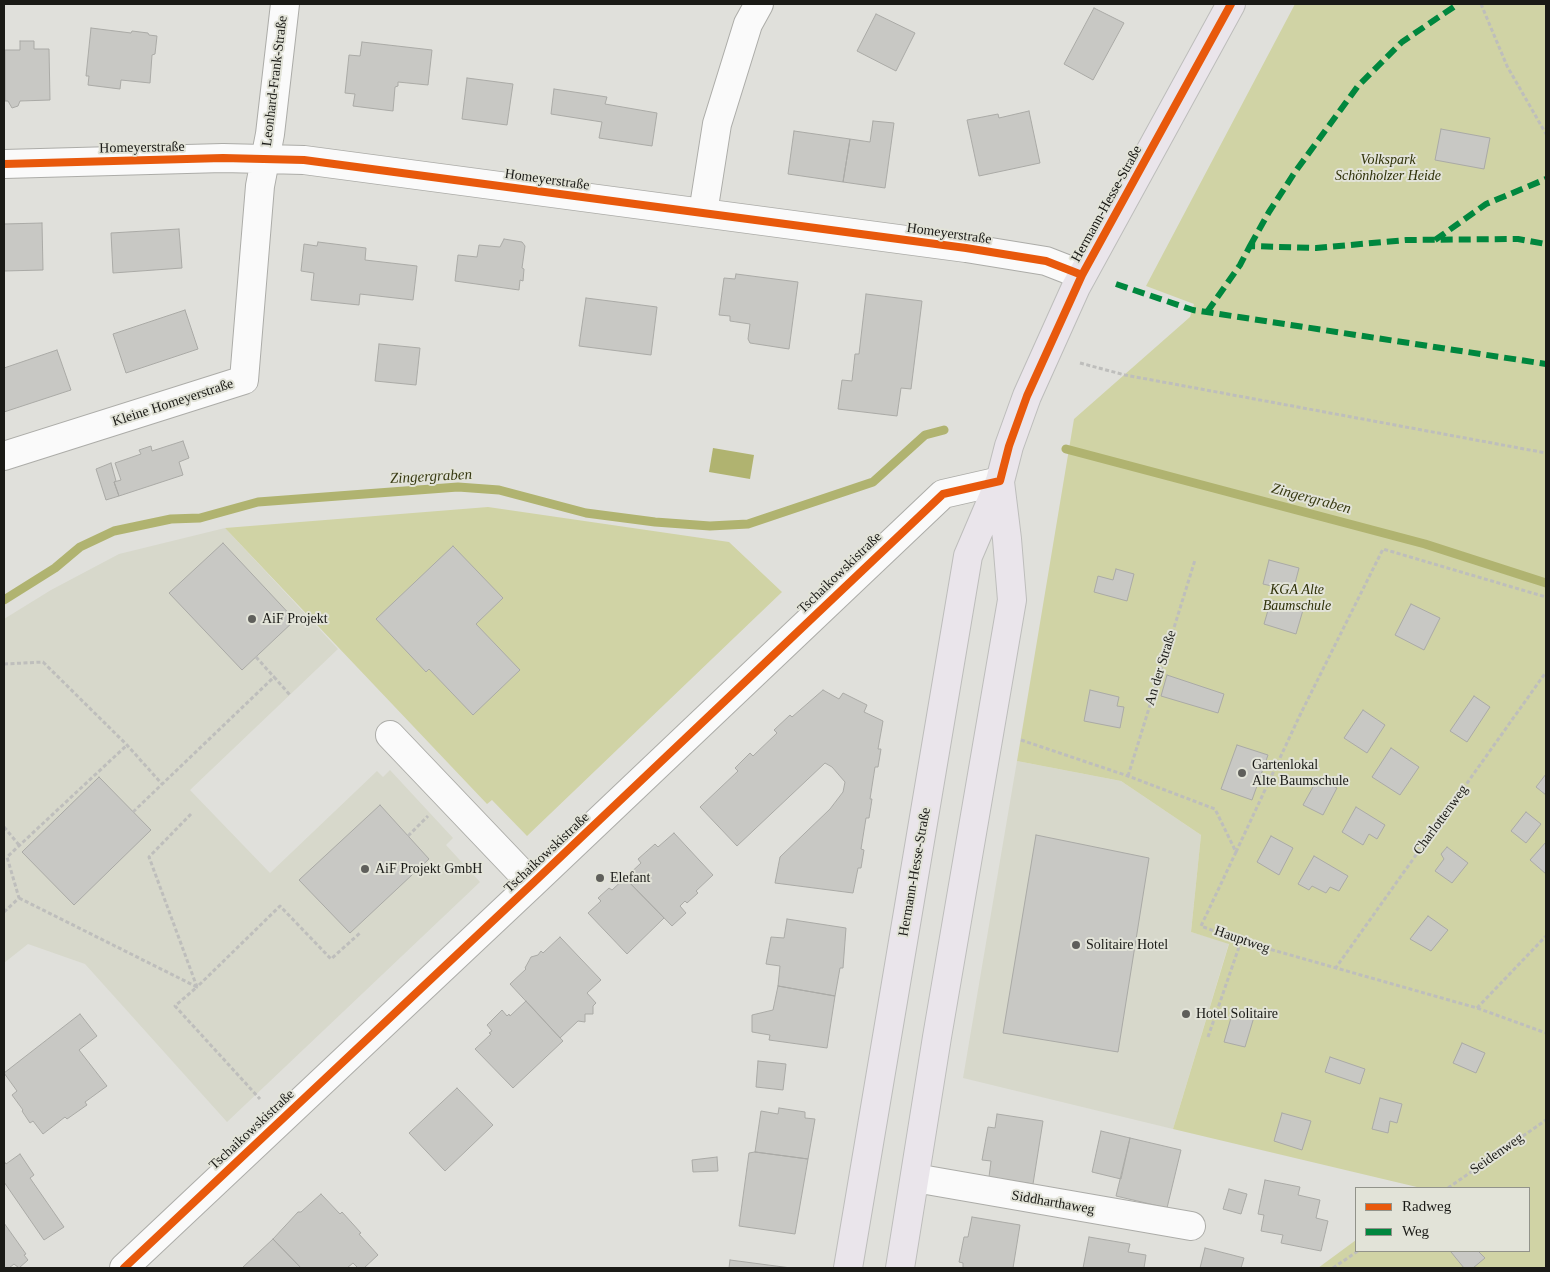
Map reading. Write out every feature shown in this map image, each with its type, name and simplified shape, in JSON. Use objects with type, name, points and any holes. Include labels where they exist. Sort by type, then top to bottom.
[{"type":"main road","name":"Hermann-Hesse-Straße","points":[[848,1268],[968,556],[1000,481],[1009,446],[1027,396],[1082,275],[1231,4]]},
{"type":"main road","name":"Hermann-Hesse-Straße","points":[[900,1268],[937,1037],[1012,600],[1000,481]]},
{"type":"street","name":"Leonhard-Frank-Straße","points":[[265,159],[270,134],[285,4]]},
{"type":"street","points":[[702,213],[717,124],[748,24],[759,4]]},
{"type":"street","name":"Homeyerstraße","points":[[4,164],[223,158],[304,160],[1002,254],[1046,261],[1082,275]]},
{"type":"street","name":"Kleine Homeyerstraße","points":[[4,456],[244,380],[260,186],[265,159]]},
{"type":"street","name":"Tschaikowskistraße","points":[[124,1268],[943,494],[1000,481]]},
{"type":"street","name":"Tschaikowskistraße","points":[[390,735],[532,884]]},
{"type":"street","name":"Siddharthaweg","points":[[915,1178],[1191,1226]]},
{"type":"path","points":[[1481,4],[1507,66],[1546,134]]},
{"type":"path","points":[[1080,363],[1125,375],[1546,453]]},
{"type":"path","points":[[1236,852],[1300,715],[1383,549],[1546,597]]},
{"type":"path","points":[[256,657],[290,695]]},
{"type":"path","points":[[4,664],[43,662],[162,784]]},
{"type":"path","points":[[133,812],[274,677]]},
{"type":"path","points":[[1021,740],[1128,776],[1214,809],[1236,852]]},
{"type":"path","points":[[126,746],[7,857],[19,898],[197,987]]},
{"type":"path","points":[[191,814],[149,857],[197,987]]},
{"type":"path","points":[[408,836],[430,814]]},
{"type":"path","points":[[4,827],[19,845]]},
{"type":"path","points":[[4,912],[19,898]]},
{"type":"path","points":[[262,1101],[175,1006],[280,906],[331,959],[360,933]]},
{"type":"path","points":[[1478,1008],[1546,936]]},
{"type":"path","points":[[1208,1037],[1240,944]]},
{"type":"path","points":[[1333,1268],[1357,1252]]},
{"type":"shaded area","points":[[713,448],[754,455],[750,479],[709,472]]},
{"type":"shaded area","name":"AiF Projekt GmbH","points":[[225,528],[338,649],[190,790],[270,873],[377,771],[383,777],[390,770],[453,838],[446,845],[480,882],[227,1122],[85,964],[28,944],[4,963],[4,619],[51,590],[119,554]]},
{"type":"shaded area","points":[[1017,761],[1121,781],[1201,835],[1191,932],[1229,943],[1173,1129],[963,1078]]},
{"type":"green space","name":"KGA Alte Baumschule","points":[[1295,4],[1546,4],[1546,1268],[1318,1268],[1355,1241],[1355,1252],[1530,1252],[1530,1187],[1417,1187],[1173,1129],[1229,944],[1191,932],[1201,835],[1121,781],[1017,761],[1074,419],[1190,317],[1194,304],[1146,286]]},
{"type":"green space","points":[[488,507],[729,542],[782,592],[527,836],[492,800],[487,804],[225,528]]},
{"type":"building","points":[[1094,8],[1124,23],[1093,80],[1064,64]]},
{"type":"building","points":[[876,14],[915,33],[896,71],[857,51]]},
{"type":"building","points":[[91,28],[131,33],[132,31],[157,36],[155,54],[152,55],[150,83],[121,80],[120,89],[88,85],[89,76],[86,76]]},
{"type":"building","points":[[20,41],[34,41],[34,49],[49,49],[50,100],[20,101],[18,106],[12,108],[8,101],[5,101],[5,50],[20,50]]},
{"type":"building","points":[[362,42],[432,50],[428,85],[398,82],[398,86],[395,87],[393,111],[353,106],[355,94],[345,93],[349,55],[360,56]]},
{"type":"building","points":[[467,78],[513,84],[507,125],[462,119]]},
{"type":"building","points":[[554,89],[607,97],[605,104],[657,113],[652,146],[599,138],[602,122],[551,114]]},
{"type":"building","points":[[1029,111],[1040,163],[979,176],[967,120],[998,114],[999,118]]},
{"type":"building","points":[[873,121],[894,123],[885,188],[843,182],[850,139],[870,142]]},
{"type":"building","points":[[1441,129],[1490,138],[1484,169],[1435,160]]},
{"type":"building","points":[[794,131],[850,139],[843,182],[788,174]]},
{"type":"building","points":[[42,223],[43,270],[4,271],[4,224]]},
{"type":"building","points":[[179,229],[182,268],[113,273],[111,233]]},
{"type":"building","points":[[504,239],[522,242],[525,246],[522,268],[524,269],[523,281],[520,280],[519,290],[455,281],[458,255],[477,257],[479,245],[500,247]]},
{"type":"building","points":[[318,242],[366,248],[365,260],[417,266],[413,300],[360,294],[359,305],[311,300],[314,273],[301,271],[304,244],[317,246]]},
{"type":"building","points":[[736,274],[798,282],[789,349],[750,343],[748,339],[750,324],[730,321],[730,316],[719,315],[724,278],[735,279]]},
{"type":"building","points":[[866,294],[922,301],[911,389],[901,388],[897,416],[838,409],[842,380],[852,381],[855,354],[859,354]]},
{"type":"building","points":[[586,298],[657,307],[651,355],[579,346]]},
{"type":"building","points":[[185,310],[198,349],[126,373],[113,334]]},
{"type":"building","points":[[379,344],[420,348],[416,385],[375,381]]},
{"type":"building","points":[[57,350],[71,390],[4,412],[4,368]]},
{"type":"building","points":[[183,441],[189,458],[179,462],[183,475],[119,496],[114,482],[121,480],[115,463],[141,454],[139,450],[151,446],[152,451]]},
{"type":"building","points":[[111,463],[116,481],[114,482],[119,496],[106,500],[96,469]]},
{"type":"building","points":[[223,543],[295,620],[242,670],[169,593]]},
{"type":"building","points":[[453,546],[503,598],[476,624],[520,670],[473,715],[429,669],[426,672],[376,619]]},
{"type":"building","points":[[1269,560],[1299,568],[1293,591],[1263,584]]},
{"type":"building","points":[[1116,569],[1134,574],[1127,601],[1094,592],[1098,576],[1113,580]]},
{"type":"building","points":[[1271,600],[1303,610],[1296,634],[1264,624]]},
{"type":"building","points":[[1411,604],[1440,618],[1424,650],[1395,635]]},
{"type":"building","points":[[1167,675],[1224,694],[1218,713],[1161,696]]},
{"type":"building","points":[[823,690],[839,699],[843,693],[867,705],[864,712],[883,721],[878,749],[881,749],[878,767],[875,767],[869,818],[866,818],[861,849],[864,850],[861,868],[858,868],[853,893],[775,883],[780,857],[830,809],[843,792],[845,782],[832,767],[825,763],[737,846],[700,807],[738,771],[735,768],[750,753],[753,756],[777,733],[774,730],[790,715],[792,717]]},
{"type":"building","points":[[1090,690],[1119,697],[1117,706],[1124,707],[1120,728],[1084,721]]},
{"type":"building","points":[[1474,696],[1490,707],[1467,742],[1450,731]]},
{"type":"building","points":[[1363,710],[1385,725],[1367,753],[1344,738]]},
{"type":"building","points":[[1237,745],[1268,755],[1252,800],[1221,789]]},
{"type":"building","points":[[1391,748],[1419,767],[1400,795],[1372,777]]},
{"type":"building","points":[[1546,774],[1546,795],[1536,787]]},
{"type":"building","points":[[99,777],[151,830],[74,905],[22,852]]},
{"type":"building","points":[[1318,778],[1337,788],[1323,815],[1303,805]]},
{"type":"building","name":"AiF Projekt GmbH","points":[[380,805],[429,859],[350,933],[299,880]]},
{"type":"building","points":[[1356,807],[1385,825],[1377,839],[1369,834],[1363,845],[1342,832]]},
{"type":"building","points":[[1526,812],[1541,824],[1526,843],[1511,831]]},
{"type":"building","points":[[674,833],[713,875],[696,891],[698,893],[687,903],[685,901],[680,906],[686,913],[672,926],[625,878],[641,863],[638,859],[655,844],[658,847]]},
{"type":"building","name":"Solitaire Hotel","points":[[1036,835],[1149,858],[1118,1052],[1003,1033]]},
{"type":"building","points":[[1271,836],[1293,848],[1279,875],[1257,862]]},
{"type":"building","points":[[1546,842],[1546,874],[1530,860]]},
{"type":"building","points":[[1447,847],[1468,863],[1452,883],[1435,871],[1444,859],[1441,854]]},
{"type":"building","points":[[1314,856],[1348,876],[1339,891],[1330,887],[1326,893],[1312,886],[1309,890],[1298,884]]},
{"type":"building","points":[[625,878],[664,918],[627,954],[588,913],[601,901],[598,898],[609,888],[612,890]]},
{"type":"building","points":[[1428,916],[1448,930],[1431,951],[1410,939]]},
{"type":"building","points":[[787,919],[846,928],[843,968],[840,968],[835,996],[778,986],[780,966],[766,964],[771,937],[784,938]]},
{"type":"building","points":[[560,937],[601,980],[587,993],[596,1003],[593,1006],[593,1014],[585,1014],[585,1022],[578,1021],[560,1038],[510,984],[526,969],[531,957],[538,955],[541,951],[543,953]]},
{"type":"building","points":[[778,986],[835,996],[827,1048],[769,1040],[770,1035],[752,1032],[752,1015],[773,1010]]},
{"type":"building","points":[[526,1001],[563,1041],[513,1088],[475,1049],[491,1034],[489,1033],[492,1031],[487,1025],[502,1010],[507,1016],[509,1014],[510,1016]]},
{"type":"building","points":[[1233,1011],[1254,1017],[1245,1047],[1224,1042]]},
{"type":"building","points":[[80,1014],[97,1036],[79,1050],[107,1086],[85,1102],[87,1105],[67,1119],[65,1117],[43,1134],[33,1121],[30,1123],[22,1111],[12,1095],[17,1091],[4,1073]]},
{"type":"building","points":[[1462,1043],[1485,1053],[1476,1073],[1453,1063]]},
{"type":"building","points":[[1330,1057],[1365,1069],[1360,1084],[1325,1072]]},
{"type":"building","points":[[758,1061],[786,1064],[783,1090],[756,1087]]},
{"type":"building","points":[[457,1088],[493,1125],[445,1171],[409,1133]]},
{"type":"building","points":[[1380,1098],[1402,1104],[1397,1123],[1390,1121],[1388,1133],[1372,1129]]},
{"type":"building","points":[[779,1108],[805,1112],[805,1118],[815,1119],[808,1159],[755,1152],[761,1111],[778,1114]]},
{"type":"building","points":[[1282,1113],[1311,1121],[1302,1150],[1274,1141]]},
{"type":"building","points":[[997,1114],[1043,1121],[1033,1184],[989,1177],[991,1161],[982,1160],[988,1127],[995,1128]]},
{"type":"building","points":[[1101,1131],[1130,1138],[1121,1179],[1092,1172]]},
{"type":"building","points":[[1130,1138],[1181,1150],[1167,1208],[1116,1196]]},
{"type":"building","points":[[755,1152],[808,1159],[795,1234],[739,1226],[749,1153]]},
{"type":"building","points":[[20,1154],[34,1175],[30,1178],[64,1227],[44,1240],[4,1182],[4,1161],[6,1164]]},
{"type":"building","points":[[717,1157],[718,1171],[693,1172],[692,1160]]},
{"type":"building","points":[[1265,1180],[1300,1187],[1298,1195],[1320,1200],[1316,1218],[1328,1221],[1321,1251],[1281,1243],[1283,1235],[1261,1231],[1264,1215],[1258,1214]]},
{"type":"building","points":[[1229,1189],[1247,1194],[1241,1214],[1223,1209]]},
{"type":"building","points":[[321,1194],[340,1214],[342,1212],[378,1255],[364,1268],[358,1268],[353,1263],[347,1268],[301,1268],[273,1239],[298,1212],[301,1212]]},
{"type":"building","points":[[972,1217],[1020,1225],[1013,1268],[963,1268],[963,1263],[959,1262],[964,1237],[968,1237]]},
{"type":"building","points":[[4,1223],[26,1254],[24,1255],[28,1260],[19,1268],[14,1264],[9,1268],[4,1268]]},
{"type":"building","points":[[1089,1237],[1130,1244],[1128,1252],[1146,1255],[1144,1268],[1083,1268]]},
{"type":"building","points":[[273,1239],[301,1268],[242,1268]]},
{"type":"building","points":[[1205,1248],[1244,1258],[1241,1268],[1200,1268]]},
{"type":"building","points":[[1451,1252],[1479,1252],[1485,1258],[1473,1268],[1464,1268]]},
{"type":"building","points":[[730,1260],[791,1268],[729,1268]]},
{"type":"waterway","name":"Zingergraben","points":[[4,600],[55,568],[80,547],[114,531],[171,519],[200,518],[258,502],[458,487],[499,490],[586,513],[655,522],[710,526],[748,524],[873,482],[925,435],[944,430]]},
{"type":"waterway","name":"Zingergraben","points":[[1066,449],[1425,544],[1546,583]]},
{"type":"marked path","points":[[1250,246],[1295,172],[1358,86],[1402,42],[1458,4]]},
{"type":"marked path","points":[[1435,240],[1486,204],[1546,179]]},
{"type":"marked path","points":[[1207,312],[1240,265],[1250,246],[1316,248],[1406,240],[1518,239],[1546,244]]},
{"type":"marked path","points":[[1116,284],[1193,310],[1546,364]]},
{"type":"cycle path","points":[[124,1268],[943,494],[1000,481],[1009,446],[1027,396],[1082,275],[1231,4]]},
{"type":"cycle path","points":[[4,164],[223,158],[304,160],[966,248],[1046,261],[1082,275]]},
{"type":"place","name":"AiF Projekt","points":[[252,619]]},
{"type":"place","name":"Gartenlokal Alte Baumschule","points":[[1242,773]]},
{"type":"place","name":"AiF Projekt GmbH","points":[[365,869]]},
{"type":"place","name":"Elefant","points":[[600,878]]},
{"type":"place","name":"Solitaire Hotel","points":[[1076,945]]},
{"type":"place","name":"Hotel Solitaire","points":[[1186,1014]]},
{"type":"park label","name":"Volkspark Schönholzer Heide","points":[[1388,168]]}]
